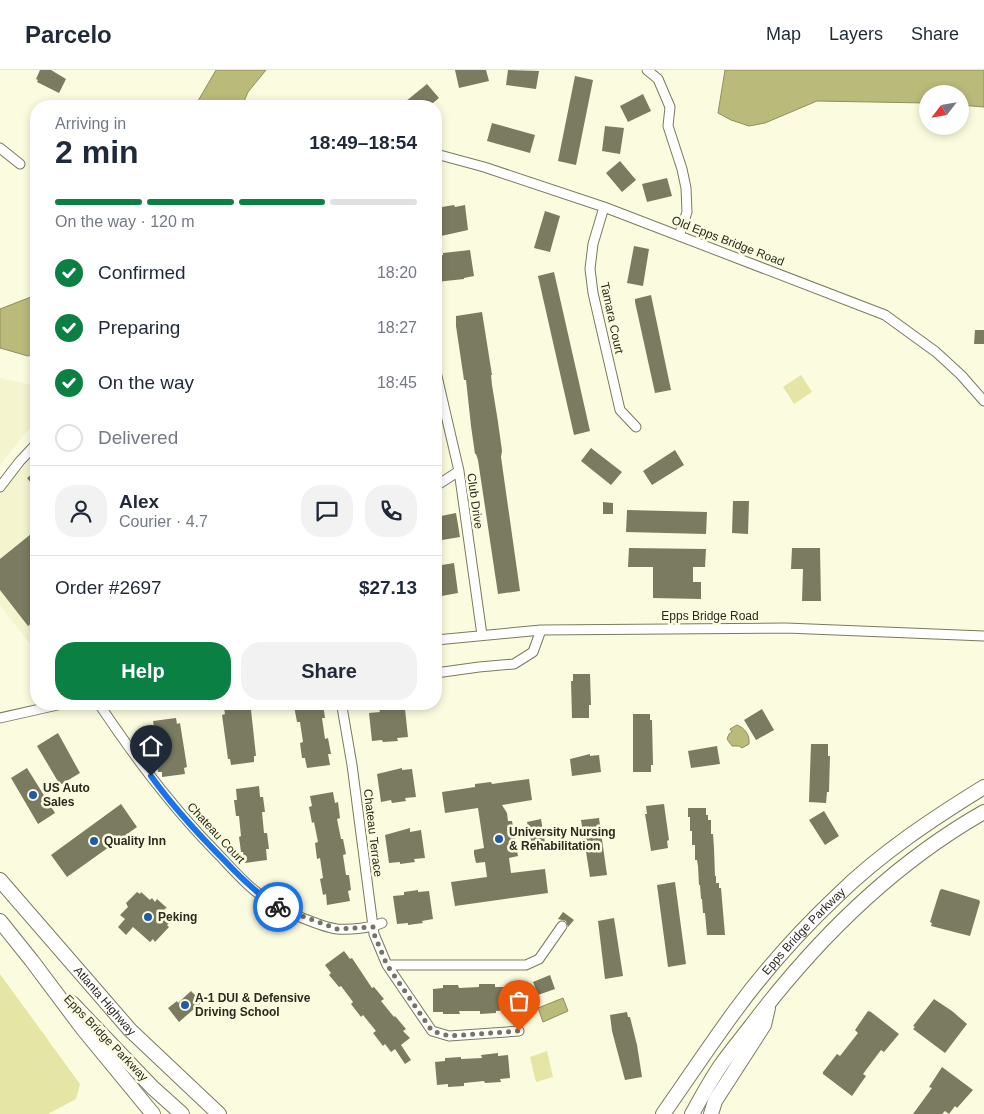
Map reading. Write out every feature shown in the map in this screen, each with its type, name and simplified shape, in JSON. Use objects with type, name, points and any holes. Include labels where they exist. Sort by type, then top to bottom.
[{"type":"main road","name":"Epps Bridge Parkway","points":[[663,1114],[736,1010],[783,952],[838,894],[877,860],[934,818],[984,787]]},
{"type":"main road","name":"Epps Bridge Parkway","points":[[692,1114],[721,1065],[804,959],[894,872],[957,827],[984,812]]},
{"type":"main road","name":"Atlanta Highway","points":[[0,880],[130,1030],[219,1114]]},
{"type":"main road","points":[[0,921],[82,1029],[153,1114]]},
{"type":"main road","name":"Epps Bridge Parkway","points":[[32,961],[105,1038],[182,1114]]},
{"type":"main road","points":[[711,1114],[715,1101],[764,1025],[770,1000]]},
{"type":"street","points":[[646,70],[658,79],[670,107],[668,126],[686,188],[687,212],[679,236]]},
{"type":"street","points":[[0,148],[20,164]]},
{"type":"street","name":"Old Epps Bridge Road","points":[[442,156],[484,166],[604,208],[885,315],[936,352],[961,375],[984,401]]},
{"type":"street","name":"Tamara Court","points":[[604,208],[593,244],[590,269],[593,293],[620,410],[636,427]]},
{"type":"street","name":"Club Drive","points":[[442,399],[458,472],[482,635]]},
{"type":"street","points":[[0,487],[30,450]]},
{"type":"street","points":[[442,482],[458,472]]},
{"type":"street","name":"Epps Bridge Road","points":[[442,639],[541,630],[786,628],[984,636]]},
{"type":"street","points":[[442,672],[514,664],[533,652],[541,630]]},
{"type":"street","points":[[0,718],[35,710]]},
{"type":"street","name":"Chateau Court","points":[[103,710],[183,818],[243,880],[263,897],[282,910],[337,929],[373,927],[382,923]]},
{"type":"street","name":"Chateau Terrace","points":[[343,710],[352,765],[374,934],[387,965],[432,1031],[449,1036],[519,1031]]},
{"type":"street","points":[[387,965],[526,965],[539,959],[562,926]]},
{"type":"shaded area","points":[[216,70],[266,70],[248,92],[245,100],[198,100]]},
{"type":"shaded area","points":[[725,70],[984,70],[984,107],[969,106],[969,85],[919,85],[919,103],[817,101],[765,123],[749,126],[718,113]]},
{"type":"shaded area","points":[[30,297],[30,355],[0,348],[0,309]]},
{"type":"shaded area","points":[[0,378],[30,385],[30,428],[0,465]]},
{"type":"shaded area","points":[[30,457],[30,644],[0,605],[0,490]]},
{"type":"shaded area","points":[[737,725],[745,730],[749,738],[749,744],[742,748],[732,746],[727,739],[732,732],[730,729]]},
{"type":"shaded area","points":[[563,998],[568,1011],[543,1022],[538,1008]]},
{"type":"green space","points":[[801,375],[812,392],[794,404],[783,387]]},
{"type":"green space","points":[[0,974],[80,1084],[76,1099],[48,1114],[0,1114]]},
{"type":"green space","points":[[547,1051],[553,1077],[536,1082],[530,1057]]},
{"type":"building","points":[[40,70],[51,70],[66,79],[59,93],[37,82],[38,80],[36,79]]},
{"type":"building","points":[[455,70],[486,70],[489,81],[459,88]]},
{"type":"building","points":[[508,70],[539,71],[536,89],[506,85]]},
{"type":"building","points":[[575,76],[593,80],[576,165],[558,161]]},
{"type":"building","points":[[427,84],[439,98],[437,100],[407,100]]},
{"type":"building","points":[[643,94],[651,111],[628,122],[620,106]]},
{"type":"building","points":[[492,123],[535,135],[530,153],[487,141]]},
{"type":"building","points":[[605,126],[624,128],[620,154],[602,151]]},
{"type":"building","points":[[620,161],[636,180],[622,192],[606,173]]},
{"type":"building","points":[[667,178],[672,196],[647,202],[642,184]]},
{"type":"building","points":[[465,205],[468,230],[442,236],[442,207]]},
{"type":"building","points":[[545,211],[560,216],[550,252],[534,248]]},
{"type":"building","points":[[634,246],[649,249],[643,286],[627,283]]},
{"type":"building","points":[[470,250],[474,276],[442,281],[443,253]]},
{"type":"building","points":[[554,272],[590,431],[574,435],[538,276]]},
{"type":"building","points":[[651,295],[671,390],[655,393],[635,302],[635,299]]},
{"type":"building","points":[[482,312],[520,591],[498,594],[478,460],[475,454],[466,380],[464,380],[456,326],[456,316]]},
{"type":"building","points":[[975,330],[984,330],[984,344],[974,344]]},
{"type":"building","points":[[591,448],[622,472],[611,485],[581,461]]},
{"type":"building","points":[[675,450],[684,465],[652,485],[643,471]]},
{"type":"building","points":[[733,501],[749,501],[748,534],[732,533]]},
{"type":"building","points":[[603,502],[613,503],[613,514],[603,514]]},
{"type":"building","points":[[627,510],[707,512],[706,534],[626,532]]},
{"type":"building","points":[[456,513],[460,537],[442,540],[442,516]]},
{"type":"building","points":[[30,535],[30,624],[28,626],[0,590],[0,559]]},
{"type":"building","points":[[629,548],[706,549],[705,567],[693,567],[693,582],[701,582],[701,599],[653,598],[653,567],[628,567]]},
{"type":"building","points":[[792,548],[820,548],[821,601],[802,601],[803,569],[791,569]]},
{"type":"building","points":[[454,563],[458,593],[442,596],[442,565]]},
{"type":"building","points":[[573,674],[590,674],[591,705],[589,705],[589,718],[572,718],[571,681],[573,681]]},
{"type":"building","points":[[762,709],[774,730],[756,740],[744,720]]},
{"type":"building","points":[[224,710],[251,710],[256,756],[254,756],[254,762],[231,765],[230,759],[228,759],[222,715],[225,714]]},
{"type":"building","points":[[295,710],[324,710],[325,718],[322,718],[325,739],[328,738],[331,754],[328,754],[330,765],[307,768],[305,758],[302,758],[300,743],[303,742],[300,722],[297,722]]},
{"type":"building","points":[[379,710],[405,710],[408,737],[397,738],[398,741],[372,741],[369,713],[380,712]]},
{"type":"building","points":[[633,714],[650,714],[650,720],[652,720],[653,765],[651,765],[651,772],[633,772]]},
{"type":"building","points":[[176,718],[177,724],[180,723],[187,767],[184,768],[185,774],[162,777],[162,772],[158,772],[152,727],[154,727],[153,721]]},
{"type":"building","points":[[58,733],[80,773],[60,785],[37,746]]},
{"type":"building","points":[[811,744],[828,744],[828,756],[830,756],[829,792],[827,792],[826,803],[809,802]]},
{"type":"building","points":[[717,746],[720,764],[691,768],[688,751]]},
{"type":"building","points":[[590,754],[590,756],[599,755],[601,772],[572,776],[570,759]]},
{"type":"building","name":"US Auto Sales","points":[[27,768],[55,813],[38,824],[11,778]]},
{"type":"building","points":[[402,768],[402,770],[412,769],[416,797],[405,798],[406,801],[392,803],[391,800],[381,802],[377,774]]},
{"type":"building","name":"University Nursing & Rehabilitation","points":[[529,779],[532,800],[502,805],[507,813],[508,821],[512,821],[518,856],[509,858],[511,873],[545,869],[548,893],[455,906],[451,882],[487,877],[485,862],[476,863],[474,854],[474,850],[484,848],[478,808],[445,813],[442,792],[475,787],[475,784],[491,782],[492,784]]},
{"type":"building","points":[[259,786],[265,812],[262,812],[264,833],[267,833],[269,849],[266,849],[267,860],[245,863],[239,837],[241,836],[239,816],[236,816],[234,800],[237,800],[236,789]]},
{"type":"building","points":[[333,792],[335,803],[338,802],[340,818],[337,819],[346,854],[343,855],[346,875],[349,875],[351,890],[348,891],[350,901],[327,905],[326,894],[323,895],[320,879],[323,878],[320,858],[317,859],[315,843],[318,842],[309,807],[312,806],[310,796]]},
{"type":"building","name":"Quality Inn","points":[[121,804],[137,827],[67,877],[51,855]]},
{"type":"building","points":[[664,804],[669,840],[667,841],[668,848],[651,851],[645,814],[647,814],[646,806]]},
{"type":"building","points":[[688,808],[706,808],[708,820],[711,820],[715,876],[716,883],[719,883],[719,888],[721,888],[725,935],[707,935],[698,866],[697,860],[695,860],[695,845],[692,845],[692,831],[690,831]]},
{"type":"building","points":[[824,811],[839,836],[825,845],[809,820]]},
{"type":"building","points":[[599,818],[607,875],[590,877],[581,820]]},
{"type":"building","points":[[541,819],[546,848],[533,850],[527,822]]},
{"type":"building","points":[[410,828],[410,832],[421,830],[425,858],[414,859],[415,862],[389,863],[385,835]]},
{"type":"building","points":[[675,882],[686,964],[668,967],[657,885]]},
{"type":"building","points":[[418,890],[418,892],[429,891],[433,919],[422,921],[423,923],[397,924],[393,896],[404,895],[404,892]]},
{"type":"building","points":[[940,890],[979,900],[970,936],[931,926],[932,923],[930,922]]},
{"type":"building","name":"Peking","points":[[137,892],[140,894],[141,892],[150,900],[152,898],[155,902],[157,899],[167,908],[164,909],[173,918],[167,925],[169,927],[155,942],[153,939],[150,942],[133,927],[126,935],[118,927],[125,919],[120,915],[128,907],[126,903]]},
{"type":"building","points":[[563,912],[574,920],[568,927],[566,921],[558,919]]},
{"type":"building","points":[[614,918],[623,976],[605,979],[598,921]]},
{"type":"building","points":[[344,951],[350,959],[352,958],[372,988],[374,987],[384,999],[381,1001],[406,1029],[403,1031],[410,1038],[401,1045],[411,1060],[405,1064],[395,1049],[391,1052],[385,1044],[383,1046],[373,1033],[376,1031],[363,1015],[361,1017],[341,986],[339,987],[329,975],[331,973],[325,965]]},
{"type":"building","points":[[550,975],[555,989],[538,995],[533,982]]},
{"type":"building","points":[[479,984],[495,984],[495,987],[506,987],[507,1010],[480,1014],[480,1011],[459,1011],[460,1014],[433,1012],[433,989],[443,988],[443,985],[458,985],[459,988],[479,987]]},
{"type":"building","name":"A-1 DUI & Defensive Driving School","points":[[191,991],[202,1002],[179,1022],[168,1008],[177,1001],[178,1003]]},
{"type":"building","points":[[934,999],[967,1024],[945,1053],[913,1029],[915,1027],[913,1026]]},
{"type":"building","points":[[868,1011],[899,1034],[884,1052],[881,1050],[863,1074],[866,1076],[852,1096],[823,1074],[823,1072],[837,1054],[840,1056],[858,1033],[855,1030]]},
{"type":"building","points":[[627,1012],[637,1045],[642,1077],[625,1080],[612,1031],[610,1015]]},
{"type":"building","points":[[498,1053],[498,1056],[508,1055],[510,1078],[500,1079],[501,1082],[464,1083],[464,1086],[448,1087],[448,1084],[437,1085],[435,1062],[445,1061],[445,1058],[482,1058],[481,1055]]},
{"type":"building","points":[[942,1067],[973,1090],[949,1114],[945,1111],[942,1114],[913,1114],[932,1088],[929,1087]]},
{"type":"way so far","points":[[278,907],[337,929],[373,927],[387,965],[432,1031],[449,1036],[519,1031]]},
{"type":"place","name":"US Auto Sales","points":[[33,795]]},
{"type":"place","name":"University Nursing & Rehabilitation","points":[[499,839]]},
{"type":"place","name":"Quality Inn","points":[[94,841]]},
{"type":"place","name":"Peking","points":[[148,917]]},
{"type":"place","name":"A-1 DUI & Defensive Driving School","points":[[185,1005]]},
{"type":"route","points":[[151,776],[183,818],[214,851],[243,880],[278,907]]}]
